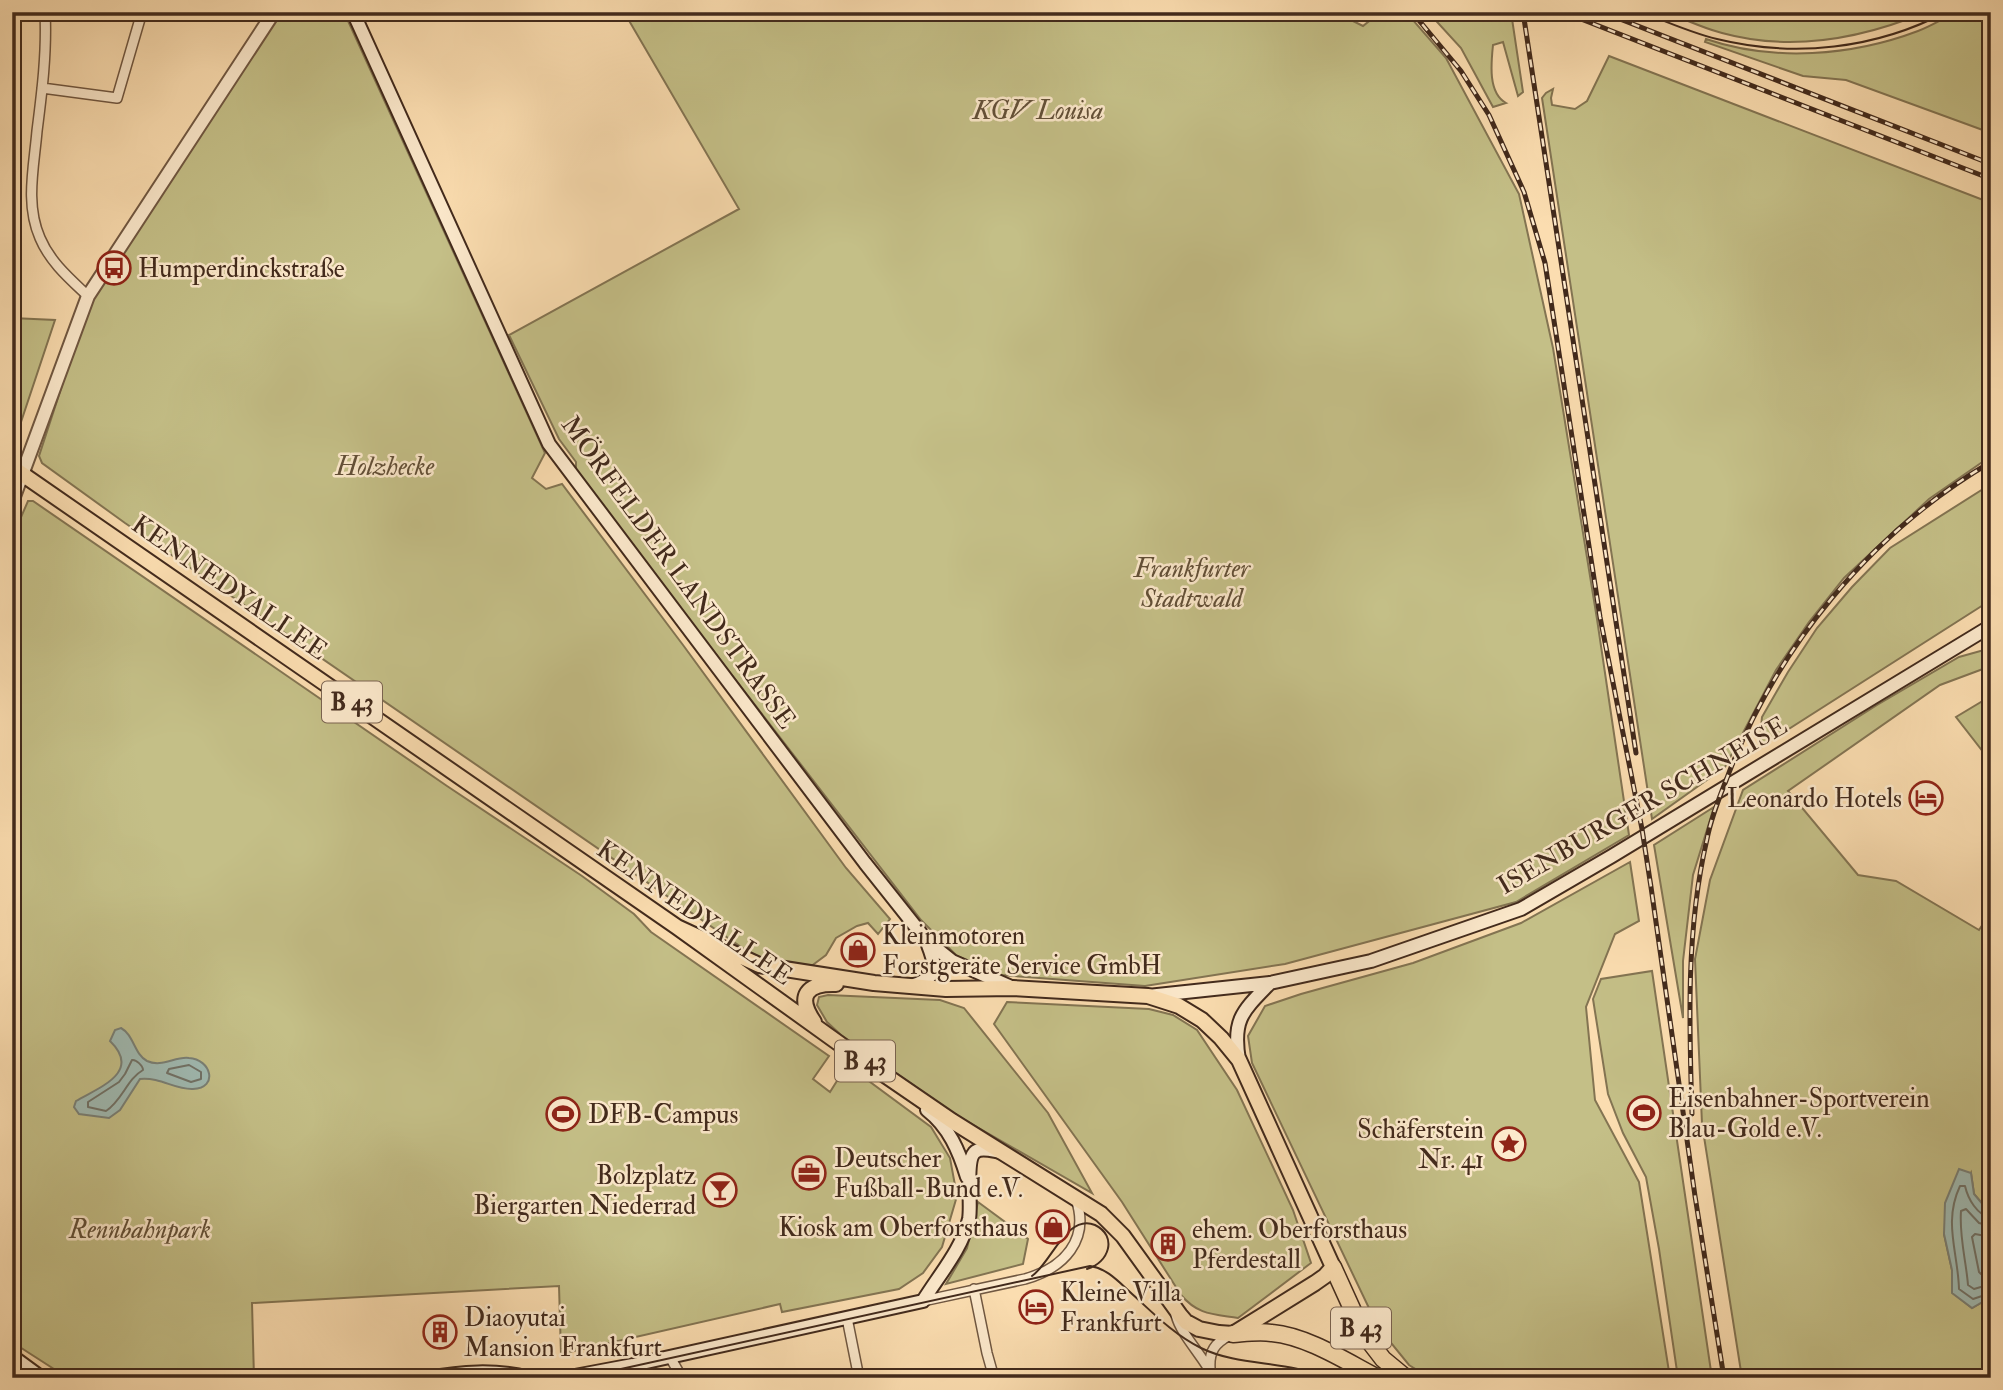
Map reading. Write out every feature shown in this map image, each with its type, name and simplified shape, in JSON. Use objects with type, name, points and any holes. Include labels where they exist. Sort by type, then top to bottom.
[{"type":"highway","name":"B 43","points":[[1333,1267],[1363,1333],[1383,1359],[1406,1378]]},
{"type":"highway","name":"B 43","points":[[1232,1334],[1268,1332],[1286,1335],[1378,1378]]},
{"type":"main road","points":[[12,502],[18,471],[88,296],[274,12]]},
{"type":"main road","name":"MÖRFELDER LANDSTRASSE","points":[[353,12],[549,444],[865,863],[927,941],[949,959],[1013,988]]},
{"type":"main road","name":"KENNEDYALLEE","points":[[18,471],[677,928],[818,1029],[1001,1152],[1101,1214],[1118,1230],[1186,1322],[1199,1329],[1232,1334]]},
{"type":"main road","name":"ISENBURGER SCHNEISE","points":[[677,928],[759,965],[884,984],[946,989],[1013,988],[1148,996],[1270,982],[1371,961],[1521,909],[1991,626]]},
{"type":"main road","points":[[911,986],[925,980],[934,969],[934,960],[927,941]]},
{"type":"main road","points":[[1239,1060],[1236,1040],[1238,1024],[1245,1010],[1270,982]]},
{"type":"main road","points":[[818,1029],[807,1013],[805,1004],[807,994],[814,986],[884,984]]},
{"type":"main road","name":"B 43","points":[[1148,996],[1179,1006],[1202,1020],[1239,1060],[1333,1267],[1315,1283],[1232,1334]]},
{"type":"main road","points":[[911,1092],[914,1099],[932,1114],[953,1139],[969,1184]]},
{"type":"main road","points":[[564,1378],[923,1301],[963,1236],[970,1215],[969,1184],[974,1153],[983,1150],[1001,1152]]},
{"type":"main road","points":[[12,1356],[42,1378]]},
{"type":"main road","points":[[426,1378],[492,1371],[529,1378]]},
{"type":"street","points":[[45,12],[42,88],[31,192],[33,218],[40,240],[62,272],[88,296]]},
{"type":"street","points":[[42,88],[117,98],[142,12]]},
{"type":"street","points":[[923,1301],[1036,1276],[1055,1266],[1076,1241],[1081,1223],[1076,1199]]},
{"type":"street","points":[[974,1289],[994,1378]]},
{"type":"street","points":[[1175,1310],[1180,1326],[1212,1374]]},
{"type":"street","points":[[847,1318],[859,1378]]},
{"type":"street","points":[[1212,1374],[1212,1351],[1217,1343],[1232,1334]]},
{"type":"street","points":[[670,1357],[682,1378]]},
{"type":"green space","name":"Holzhecke","points":[[280,12],[344,12],[545,453],[532,478],[546,489],[562,484],[846,868],[890,919],[878,934],[868,923],[857,926],[836,938],[826,955],[810,967],[760,960],[42,463],[39,456],[86,312],[107,275]]},
{"type":"green space","name":"Frankfurter Stadtwald","points":[[624,12],[1335,12],[1363,26],[1373,18],[1406,12],[1446,58],[1519,194],[1553,348],[1629,835],[1516,902],[1285,964],[1145,986],[1001,975],[957,956],[921,920],[629,542],[576,469],[576,462],[559,439],[509,335],[739,209]]},
{"type":"green space","points":[[1428,12],[1511,12],[1523,92],[1518,96],[1503,42],[1493,45],[1493,85],[1506,103],[1493,107],[1461,48]]},
{"type":"green space","points":[[1667,12],[1926,12],[1851,36],[1774,42],[1722,33]]},
{"type":"green space","points":[[1957,12],[1991,12],[1991,133],[1846,80],[1803,76],[1705,42],[1706,39],[1758,51],[1785,53],[1840,51],[1923,29]]},
{"type":"green space","points":[[1609,56],[1991,203],[1991,456],[1929,499],[1844,578],[1776,670],[1725,767],[1652,819],[1542,98],[1553,89],[1552,105],[1575,109],[1587,101]]},
{"type":"green space","points":[[12,318],[55,320],[15,440],[12,441]]},
{"type":"green space","points":[[1991,484],[1991,600],[1759,748],[1762,717],[1817,628],[1852,587],[1890,548]]},
{"type":"green space","name":"Rennbahnpark","points":[[28,501],[33,501],[582,876],[634,914],[651,932],[829,1056],[813,1079],[830,1092],[847,1065],[931,1127],[950,1158],[957,1196],[942,1247],[923,1273],[899,1289],[782,1312],[780,1304],[561,1354],[559,1286],[252,1303],[254,1378],[68,1378],[12,1342],[12,538]]},
{"type":"green space","points":[[1991,648],[1991,666],[1940,685],[1788,791],[1858,875],[1896,881],[1979,930],[1991,912],[1991,1214],[1974,1194],[1971,1173],[1944,1234],[1952,1270],[1953,1293],[1972,1308],[1991,1297],[1991,1378],[1742,1378],[1702,1124],[1695,959],[1710,880],[1743,790],[1877,705],[1959,657]]},
{"type":"green space","points":[[1991,696],[1991,762],[1956,717]]},
{"type":"green space","points":[[1714,807],[1693,875],[1683,961],[1683,1018],[1654,845]]},
{"type":"green space","points":[[1630,862],[1639,921],[1615,934],[1586,1007],[1595,1100],[1639,1182],[1670,1378],[1430,1378],[1409,1365],[1378,1327],[1252,1063],[1248,1036],[1265,1006],[1413,963],[1521,923]]},
{"type":"green space","name":"Eisenbahner-Sportverein Blau-Gold e.V.","points":[[1652,971],[1712,1378],[1678,1378],[1646,1177],[1623,1133],[1608,1094],[1593,999],[1601,979]]},
{"type":"green space","points":[[828,995],[940,1000],[964,1008],[1048,1113],[1092,1193],[956,1115],[841,1035],[827,1022],[817,1005],[819,997]]},
{"type":"green space","points":[[1007,1002],[1149,1009],[1173,1015],[1197,1030],[1237,1090],[1293,1210],[1311,1263],[1238,1318],[1200,1310],[1187,1302],[1122,1202],[994,1024]]},
{"type":"green space","points":[[978,1202],[1028,1239],[1023,1264],[946,1284],[967,1248]]},
{"type":"green space","points":[[1257,1370],[1299,1378],[1230,1378],[1227,1372],[1245,1373]]},
{"type":"water","points":[[121,1028],[147,1061],[163,1063],[189,1058],[203,1063],[209,1074],[206,1084],[186,1089],[155,1080],[140,1079],[120,1110],[109,1118],[79,1114],[74,1107],[76,1101],[106,1084],[120,1070],[122,1061],[119,1052],[110,1041],[115,1030]]},
{"type":"water","points":[[1959,1169],[1971,1173],[1974,1194],[1991,1214],[1991,1297],[1972,1308],[1952,1293],[1952,1270],[1944,1234],[1945,1203]]},
{"type":"tram line","points":[[1642,12],[1717,39],[1746,45],[1805,49],[1863,42],[1919,25],[1946,12]]},
{"type":"tram line","points":[[1032,1276],[1068,1232],[1085,1223],[1102,1230],[1108,1242],[1108,1249],[1101,1261],[1087,1269]]},
{"type":"tram line","points":[[580,1378],[1090,1266],[1112,1276],[1172,1330],[1201,1348],[1231,1358],[1295,1368],[1326,1378]]},
{"type":"tram line","points":[[12,1367],[26,1378]]},
{"type":"railway","points":[[1412,12],[1461,71],[1489,115],[1524,192],[1545,263],[1600,617],[1642,829],[1724,1378]]},
{"type":"railway","points":[[1523,12],[1636,753]]},
{"type":"railway","points":[[1563,12],[1991,179]]},
{"type":"railway","points":[[1602,12],[1991,164]]},
{"type":"railway","points":[[1692,1114],[1690,1045],[1695,907],[1713,816],[1747,730],[1800,640],[1832,598],[1867,559],[1947,490],[1991,462]]},
{"type":"place","name":"Humperdinckstraße","points":[[114,268]]},
{"type":"place","name":"Leonardo Hotels","points":[[1926,798]]},
{"type":"place","name":"Kleinmotoren Forstgeräte Service GmbH","points":[[858,950]]},
{"type":"place","name":"Eisenbahner-Sportverein Blau-Gold e.V.","points":[[1644,1113]]},
{"type":"place","name":"DFB-Campus","points":[[563,1114]]},
{"type":"place","name":"Schäferstein Nr. 41","points":[[1509,1144]]},
{"type":"place","name":"Deutscher Fußball-Bund e.V.","points":[[809,1173]]},
{"type":"place","name":"Bolzplatz Biergarten Niederrad","points":[[720,1190]]},
{"type":"place","name":"Kiosk am Oberforsthaus","points":[[1053,1227]]},
{"type":"place","name":"ehem. Oberforsthaus Pferdestall","points":[[1168,1244]]},
{"type":"place","name":"Kleine Villa Frankfurt","points":[[1036,1307]]},
{"type":"place","name":"Diaoyutai Mansion Frankfurt","points":[[440,1332]]},
{"type":"park label","name":"KGV Louisa","points":[[1038,110]]}]
